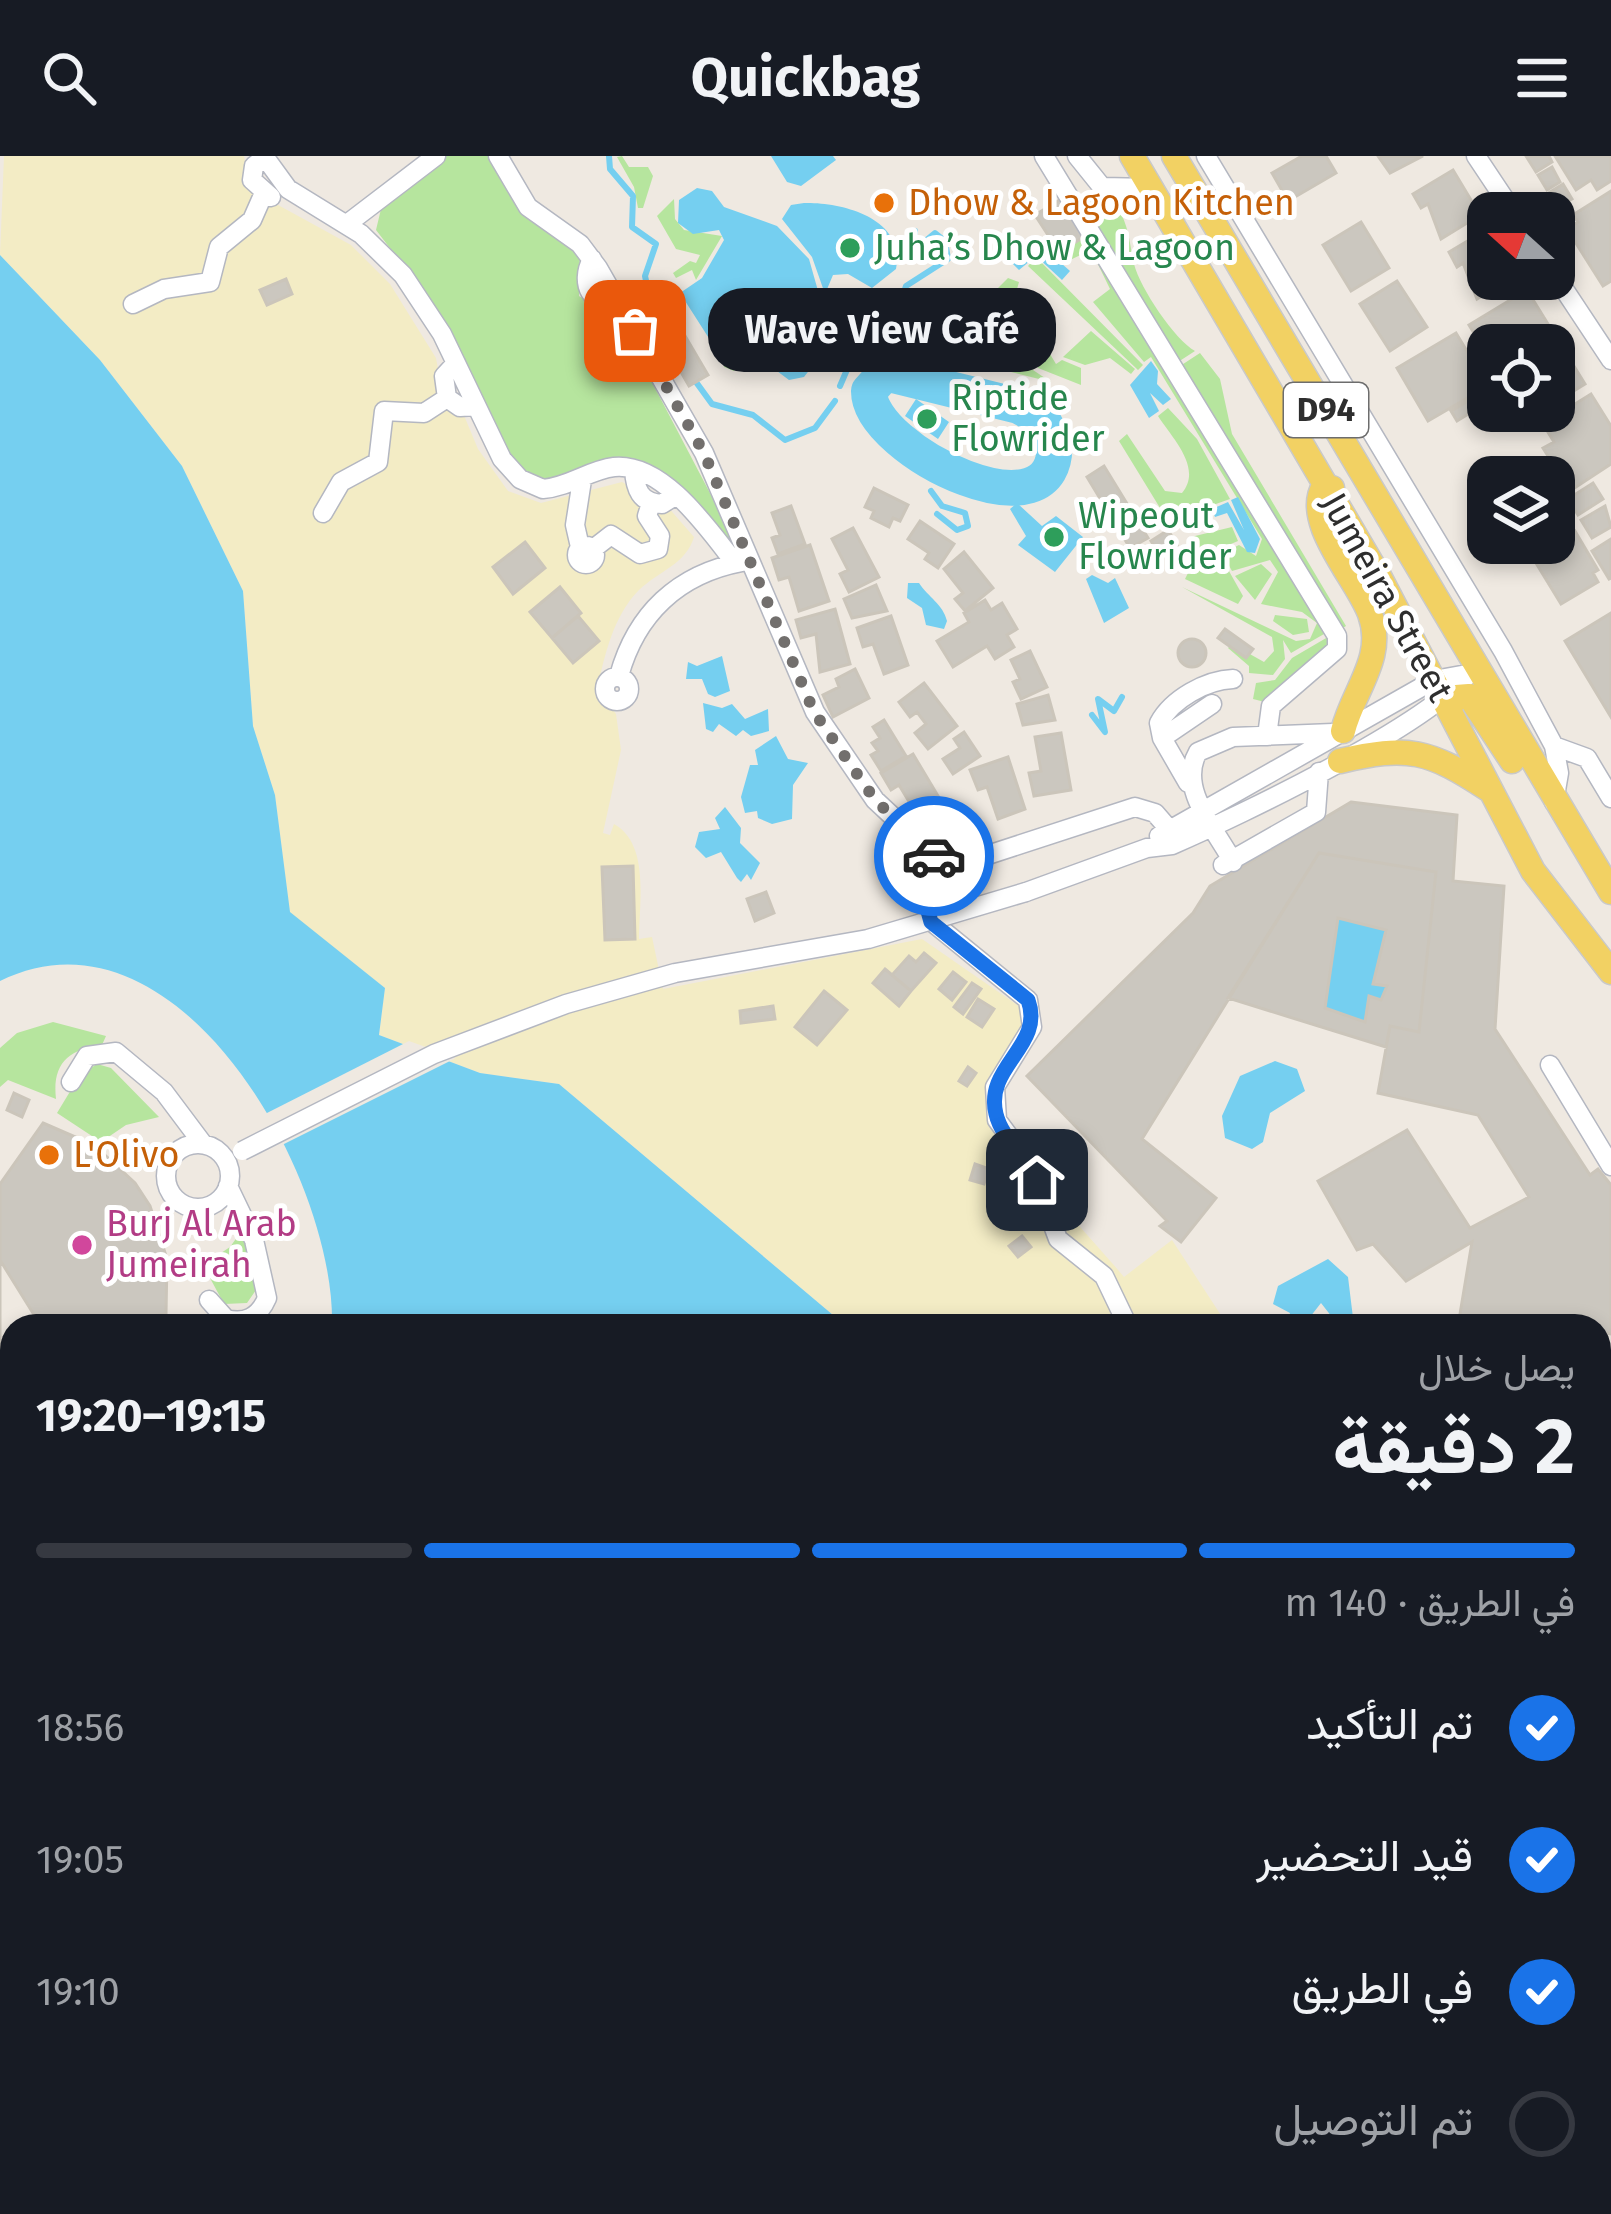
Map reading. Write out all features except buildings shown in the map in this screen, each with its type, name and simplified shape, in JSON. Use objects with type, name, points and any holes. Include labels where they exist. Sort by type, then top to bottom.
[{"type":"main road","name":"Jumeira Street","points":[[1132,156],[1324,486],[1552,901],[1611,972]]},
{"type":"main road","name":"Jumeira Street","points":[[1174,156],[1606,885]]},
{"type":"main road","points":[[1341,732],[1376,642],[1368,607],[1320,514],[1324,486],[1345,501],[1430,655],[1448,667],[1474,665]]},
{"type":"main road","points":[[1442,696],[1473,700],[1576,866],[1606,885]]},
{"type":"main road","points":[[1329,767],[1414,751],[1441,759],[1494,793]]},
{"type":"street","points":[[374,203],[339,206],[295,194],[263,195],[252,180],[254,166],[264,156],[295,194],[346,224],[412,286],[456,362],[502,459],[520,479],[543,489],[608,469],[634,469],[675,496],[744,562]]},
{"type":"street","points":[[346,224],[436,156]]},
{"type":"street","points":[[498,156],[528,207],[592,259],[621,306],[704,453],[744,562],[814,712],[875,800],[940,860],[973,864],[1135,807],[1155,813],[1168,829]]},
{"type":"street","points":[[1044,156],[1337,636],[1337,649],[1271,706],[1267,736]]},
{"type":"street","points":[[1077,156],[1102,187]]},
{"type":"street","points":[[1206,156],[1503,651],[1554,746],[1559,773],[1554,802]]},
{"type":"street","points":[[1476,156],[1500,192]]},
{"type":"street","points":[[1084,207],[1102,187],[1151,188]]},
{"type":"street","points":[[133,304],[164,289],[210,282],[219,247],[252,220],[263,195]]},
{"type":"street","points":[[1571,300],[1611,360]]},
{"type":"street","points":[[456,362],[444,376],[447,398],[460,407],[476,406]]},
{"type":"street","points":[[323,513],[341,482],[378,462],[384,411],[424,412],[447,398]]},
{"type":"street","points":[[634,469],[636,488],[651,503],[668,502],[675,496]]},
{"type":"street","points":[[582,480],[574,525],[586,548],[611,535],[640,554],[658,549],[660,536],[647,516],[651,503]]},
{"type":"street","points":[[619,676],[641,625],[658,602],[687,581],[744,562]]},
{"type":"street","points":[[1147,848],[1168,829],[1207,822],[1329,767],[1442,696],[1474,665]]},
{"type":"street","points":[[1232,679],[1162,716],[1162,738],[1234,862],[1316,812],[1329,767]]},
{"type":"street","points":[[1207,696],[1233,737]]},
{"type":"street","points":[[234,1154],[228,1186],[220,1199],[199,1208],[177,1201],[168,1189],[170,1159],[181,1148],[203,1144],[234,1154],[434,1054],[566,1004],[675,974],[901,932],[1147,848],[1172,844],[1341,732],[1442,696]]},
{"type":"street","points":[[1192,790],[1190,770],[1198,752],[1233,737],[1341,732]]},
{"type":"street","points":[[1554,746],[1587,758],[1610,796]]},
{"type":"street","points":[[940,860],[926,904],[931,922],[1028,1000],[1031,1009],[1028,1036],[995,1087],[997,1120],[1030,1166],[1058,1239],[1105,1276],[1122,1314]]},
{"type":"street","points":[[71,1082],[87,1056],[116,1052],[164,1092],[203,1144]]},
{"type":"street","points":[[1550,1065],[1611,1166]]},
{"type":"street","points":[[228,1186],[254,1240],[267,1298],[256,1314]]},
{"type":"street","points":[[209,1300],[222,1314]]},
{"type":"green space","points":[[442,156],[491,156],[580,255],[579,296],[621,323],[733,537],[725,542],[650,470],[554,485],[517,474],[409,273],[376,230],[381,209]]},
{"type":"green space","points":[[622,156],[629,167],[648,167],[653,176],[643,208],[638,208],[634,187],[617,157]]},
{"type":"green space","points":[[674,199],[675,219],[684,230],[722,236],[696,280],[692,270],[676,278],[673,273],[690,261],[696,263],[700,255],[676,249],[657,216]]},
{"type":"green space","points":[[1110,206],[1122,216],[1134,264],[1151,299],[1168,325],[1195,351],[1175,364],[1088,220]]},
{"type":"green space","points":[[1089,234],[1331,630],[1291,653],[1283,640],[1285,659],[1273,675],[1249,673],[1249,666],[1228,648],[1232,644],[1264,662],[1274,651],[1272,637],[1182,587],[1296,641],[1310,639],[1317,623],[1302,612],[1261,604],[1278,572],[1270,560],[1232,571],[1222,553],[1239,545],[1256,556],[1262,539],[1151,357],[1144,362],[1093,302],[1110,289],[1091,250],[1070,260],[1059,252]]},
{"type":"green space","points":[[1036,257],[1143,365],[1138,370],[1028,266]]},
{"type":"green space","points":[[1008,278],[1019,282],[1015,296],[1056,364],[1062,360],[1081,368],[1081,385],[1038,368],[1021,340],[1010,340],[987,359],[932,347],[941,290],[975,288],[966,323],[984,333],[997,318],[994,292]]},
{"type":"green space","points":[[1091,331],[1135,369],[1131,374],[1110,358],[1085,365],[1063,357]]},
{"type":"green space","points":[[750,339],[774,346],[771,359],[751,353],[734,371],[724,367],[722,355],[736,344],[745,348]]},
{"type":"green space","points":[[1016,343],[1024,346],[1033,370],[1051,382],[940,354],[991,361]]},
{"type":"green space","points":[[1200,353],[1220,379],[1232,434],[1346,626],[1338,631],[1177,368]]},
{"type":"green space","points":[[1168,408],[1197,439],[1230,499],[1168,521],[1119,441],[1127,434],[1165,491],[1182,493],[1188,483],[1187,463],[1158,416]]},
{"type":"green space","points":[[1232,527],[1238,541],[1212,552],[1194,546],[1180,551],[1195,536]]},
{"type":"green space","points":[[1198,553],[1225,564],[1243,596],[1238,604],[1185,579]]},
{"type":"green space","points":[[1261,564],[1272,574],[1255,600],[1235,576]]},
{"type":"green space","points":[[1275,615],[1307,619],[1309,632],[1293,635],[1273,621]]},
{"type":"green space","points":[[1333,634],[1335,639],[1265,702],[1253,699],[1256,683],[1275,680],[1292,658]]},
{"type":"green space","points":[[53,1022],[106,1036],[102,1045],[80,1050],[65,1060],[57,1076],[56,1099],[8,1080],[0,1087],[0,1048],[17,1033]]},
{"type":"green space","points":[[97,1064],[111,1068],[159,1117],[126,1125],[101,1142],[57,1113],[80,1075]]},
{"type":"green space","points":[[243,1229],[256,1290],[247,1303],[224,1304],[203,1265],[230,1247]]},
{"type":"sand","points":[[4,156],[244,156],[247,172],[269,200],[351,245],[390,284],[436,358],[440,380],[463,413],[478,449],[508,491],[541,503],[622,482],[667,506],[694,537],[685,554],[639,590],[623,612],[611,636],[597,689],[616,714],[621,750],[603,833],[610,835],[614,824],[633,845],[640,876],[639,939],[652,937],[663,989],[922,939],[1042,1022],[1010,1072],[1000,1105],[1003,1122],[1031,1167],[1124,1277],[1172,1240],[1220,1314],[832,1314],[559,1084],[480,1073],[379,1035],[385,988],[290,913],[275,795],[253,726],[243,591],[182,466],[100,360],[0,255]]},
{"type":"water","points":[[771,156],[833,156],[836,160],[801,186],[787,182]]},
{"type":"water","points":[[697,188],[712,191],[724,207],[777,226],[809,259],[824,312],[821,338],[810,349],[811,368],[804,377],[789,380],[777,371],[778,343],[741,338],[719,354],[680,293],[702,278],[724,240],[719,230],[693,234],[678,223],[679,200]]},
{"type":"water","name":"Juha’s Dhow & Lagoon","points":[[791,205],[852,210],[881,225],[896,251],[896,269],[872,288],[848,274],[833,275],[825,294],[812,257],[782,219]]},
{"type":"water","points":[[1034,239],[1070,271],[1062,280],[1036,256],[1019,270],[1008,259]]},
{"type":"water","points":[[0,255],[100,360],[182,466],[243,591],[253,726],[275,795],[290,912],[385,988],[379,1035],[480,1073],[559,1084],[832,1314],[331,1314],[326,1265],[307,1197],[276,1129],[234,1065],[184,1012],[128,977],[66,964],[0,981]]},
{"type":"water","points":[[917,320],[933,324],[928,353],[918,342],[906,347],[880,343],[907,349],[906,355],[881,351],[847,362],[847,345],[859,336],[876,331],[896,334],[894,328],[903,326],[906,331]]},
{"type":"water","points":[[1151,361],[1158,371],[1157,384],[1171,399],[1163,405],[1150,393],[1159,411],[1149,418],[1130,385]]},
{"type":"water","name":"Riptide Flowrider","points":[[916,399],[949,422],[938,439],[905,416]]},
{"type":"water","points":[[1238,497],[1260,539],[1255,553],[1247,552],[1227,513],[1215,517],[1212,509],[1228,502],[1244,530],[1231,500]]},
{"type":"water","name":"Wipeout Flowrider","points":[[1017,503],[1042,526],[1056,516],[1083,537],[1055,572],[1018,545],[1026,536],[1010,509]]},
{"type":"water","points":[[1092,575],[1108,583],[1115,578],[1129,608],[1104,623],[1086,579]]},
{"type":"water","points":[[908,583],[919,583],[939,605],[947,621],[944,629],[926,625],[922,608],[907,598]]},
{"type":"water","points":[[722,656],[730,691],[715,697],[708,694],[702,679],[686,679],[688,662],[697,666]]},
{"type":"water","points":[[703,703],[722,708],[732,704],[745,719],[768,709],[769,731],[751,736],[743,730],[736,736],[719,724],[713,732],[706,729]]},
{"type":"water","points":[[776,736],[788,759],[808,763],[793,785],[792,819],[772,824],[758,818],[757,811],[745,813],[741,797],[750,765],[758,765],[755,750]]},
{"type":"water","points":[[725,807],[741,828],[740,843],[760,863],[751,880],[747,874],[741,882],[721,852],[706,858],[695,847],[699,832],[720,829],[715,818]]},
{"type":"water","points":[[1338,918],[1386,930],[1374,984],[1387,986],[1381,1000],[1368,997],[1365,1022],[1325,1008]]},
{"type":"water","points":[[1275,1061],[1297,1069],[1305,1091],[1270,1113],[1263,1142],[1252,1149],[1225,1138],[1222,1116],[1240,1076]]},
{"type":"water","points":[[1328,1259],[1348,1277],[1353,1314],[1330,1314],[1321,1303],[1312,1314],[1290,1314],[1273,1304],[1278,1286]]},
{"type":"pier","points":[[409,1041],[456,1058],[282,1145],[263,1115]]},
{"type":"waterway","points":[[609,156],[610,169],[633,196],[632,227],[656,244],[645,276],[650,299]]},
{"type":"waterway","points":[[900,331],[896,317],[906,286],[948,259],[945,241],[935,233],[912,252],[915,231]]},
{"type":"waterway","points":[[840,386],[852,358]]},
{"type":"waterway","points":[[885,373],[1019,406],[1042,419],[1054,440],[1049,471],[1029,486],[1000,487],[965,478],[930,461],[899,439],[877,415],[869,391],[885,373]]},
{"type":"waterway","points":[[696,382],[712,404],[753,415],[785,440],[815,428],[835,401]]},
{"type":"waterway","points":[[931,491],[942,506],[965,513],[968,526],[957,530],[937,514]]},
{"type":"waterway","points":[[1092,715],[1105,732],[1098,699],[1114,711],[1122,697]]},
{"type":"way so far","points":[[635,331],[704,453],[814,712],[875,800],[934,856]]},
{"type":"place","name":"Dhow & Lagoon Kitchen","points":[[884,203]]},
{"type":"place","name":"Juha’s Dhow & Lagoon","points":[[850,248]]},
{"type":"place","name":"Wave View Café","points":[[635,331]]},
{"type":"place","name":"Riptide Flowrider","points":[[927,419]]},
{"type":"place","name":"Wipeout Flowrider","points":[[1054,537]]},
{"type":"place","name":"L'Olivo","points":[[49,1155]]},
{"type":"place","name":"Burj Al Arab Jumeirah","points":[[82,1245]]},
{"type":"route","points":[[934,856],[940,860],[926,904],[931,922],[1028,1000],[1031,1009],[1028,1036],[1002,1068],[993,1098],[1001,1128],[1037,1180]]}]
